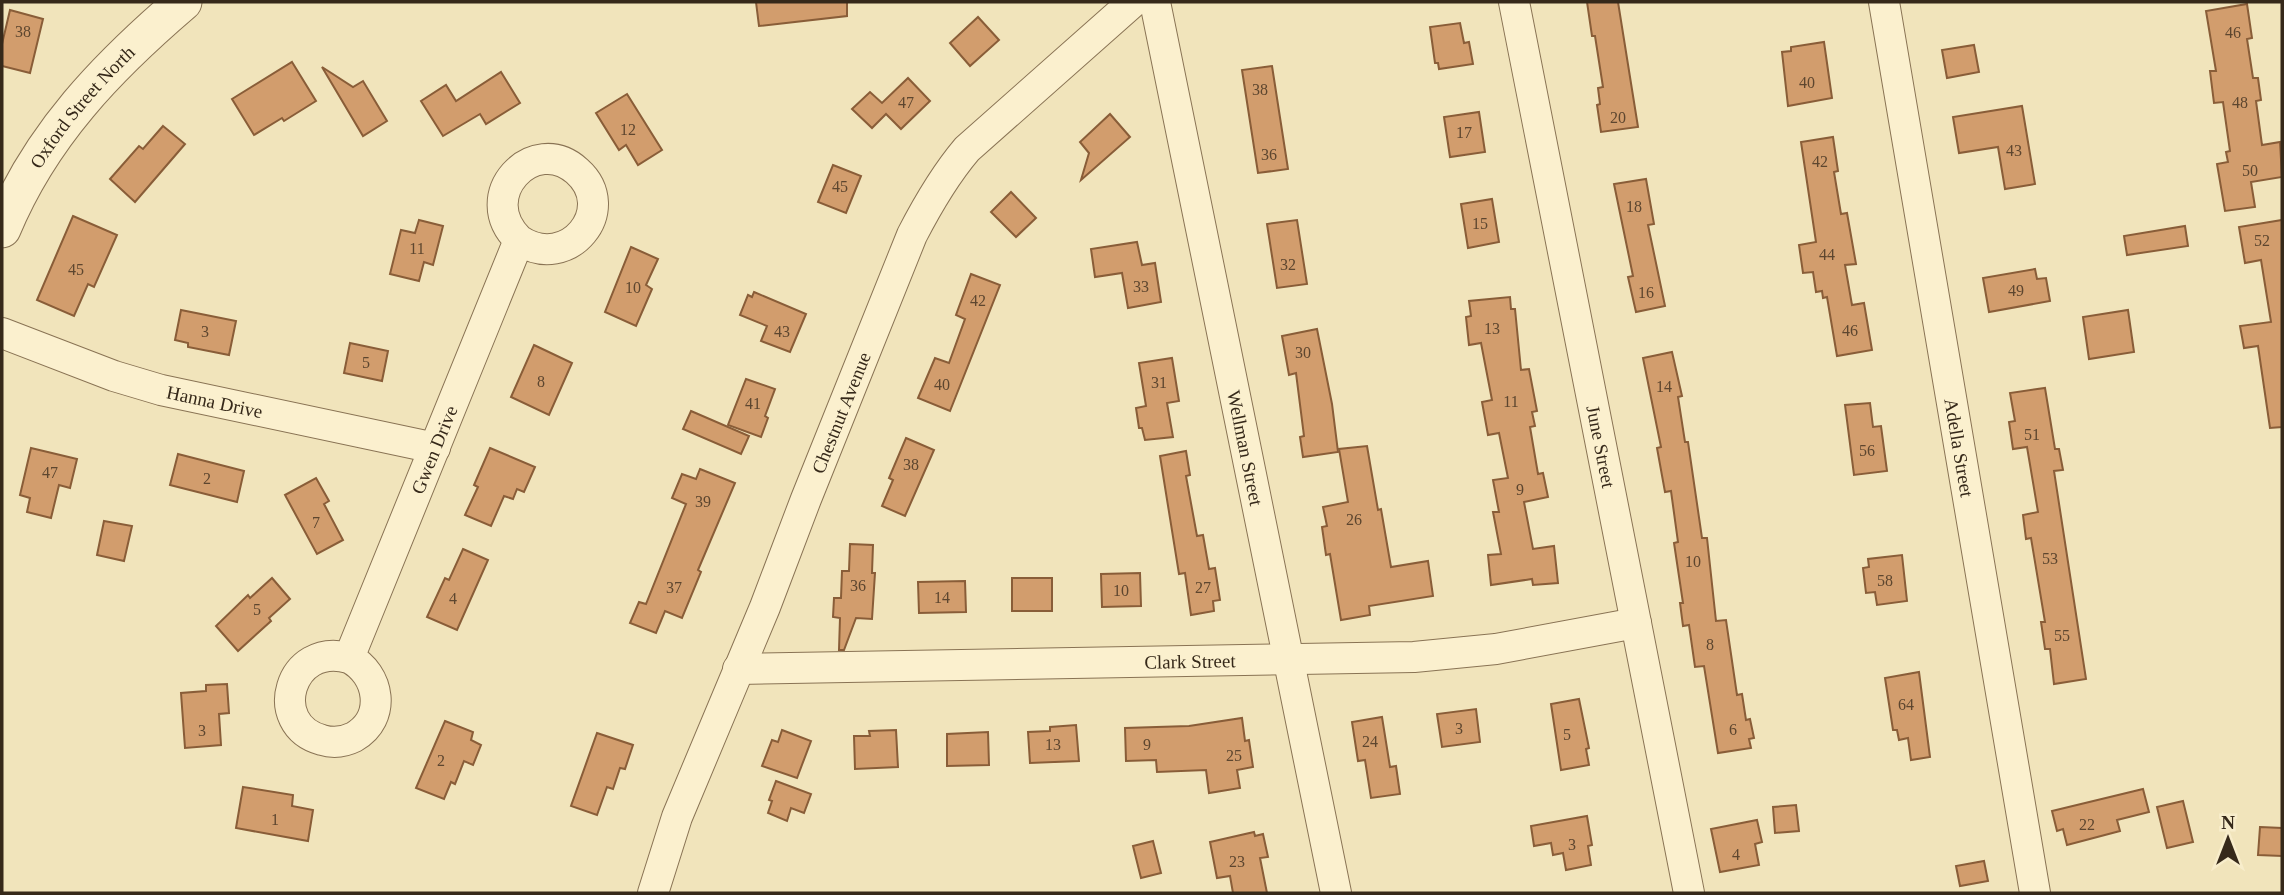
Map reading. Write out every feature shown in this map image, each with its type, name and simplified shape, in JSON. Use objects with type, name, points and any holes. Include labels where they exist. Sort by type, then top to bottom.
[{"type":"street","name":"Oxford Street North","points":[[2,229],[12,205],[45,147],[83,96],[122,56],[183,2]]},
{"type":"street","name":"Chestnut Avenue","points":[[653,893],[677,817],[765,607],[912,236],[938,186],[975,141],[1133,2]]},
{"type":"street","name":"Wellman Street","points":[[1155,2],[1336,893]]},
{"type":"street","name":"June Street","points":[[1514,2],[1689,893]]},
{"type":"street","name":"Adella Street","points":[[1884,2],[2035,893]]},
{"type":"street","name":"Gwen Drive","points":[[349,659],[519,240]]},
{"type":"street","name":"Hanna Drive","points":[[2,332],[114,376],[161,390],[435,448]]},
{"type":"street","name":"Clark Street","points":[[738,669],[1414,657],[1496,649],[1636,623]]},
{"type":"building","points":[[756,2],[847,2],[847,16],[759,26]]},
{"type":"building","points":[[1587,2],[1618,2],[1638,127],[1601,132],[1597,105],[1600,104],[1598,88],[1603,87]]},
{"type":"building","points":[[2247,4],[2252,38],[2247,39],[2253,78],[2258,78],[2261,100],[2256,101],[2262,145],[2280,142],[2282,177],[2251,182],[2255,207],[2225,211],[2217,164],[2228,162],[2226,152],[2230,151],[2223,102],[2214,103],[2210,71],[2216,71],[2206,11]]},
{"type":"building","points":[[10,10],[43,19],[30,73],[2,66],[2,44]]},
{"type":"building","points":[[978,17],[999,40],[970,66],[950,43]]},
{"type":"building","points":[[1460,23],[1464,43],[1469,42],[1473,64],[1439,69],[1438,63],[1435,63],[1430,27]]},
{"type":"building","points":[[1824,42],[1832,98],[1788,106],[1782,52],[1791,51],[1791,47]]},
{"type":"building","points":[[1974,45],[1979,72],[1947,78],[1942,50]]},
{"type":"building","points":[[292,62],[316,101],[284,121],[282,118],[254,135],[232,99]]},
{"type":"building","points":[[1272,66],[1288,169],[1258,173],[1242,70]]},
{"type":"building","points":[[322,67],[353,87],[363,81],[387,121],[363,136]]},
{"type":"building","points":[[501,72],[520,103],[486,124],[480,114],[443,136],[421,101],[446,85],[456,101]]},
{"type":"building","points":[[908,78],[930,101],[901,129],[886,114],[872,128],[852,109],[870,92],[882,103]]},
{"type":"building","points":[[627,94],[662,150],[638,165],[626,145],[619,150],[596,113]]},
{"type":"building","points":[[2022,106],[2035,184],[2005,189],[1998,147],[1959,153],[1953,117]]},
{"type":"building","points":[[1479,112],[1485,152],[1450,157],[1444,117]]},
{"type":"building","points":[[1110,114],[1130,137],[1081,180],[1089,153],[1080,142]]},
{"type":"building","points":[[163,126],[185,144],[135,202],[110,179],[139,146],[143,149]]},
{"type":"building","points":[[1833,137],[1838,171],[1834,172],[1841,214],[1847,213],[1856,264],[1845,265],[1852,305],[1864,303],[1872,350],[1837,356],[1827,297],[1823,298],[1822,291],[1816,292],[1813,272],[1803,273],[1799,245],[1816,242],[1801,142]]},
{"type":"building","points":[[833,165],[861,176],[846,213],[818,202]]},
{"type":"building","points":[[1646,179],[1654,224],[1648,225],[1665,306],[1636,312],[1628,277],[1633,276],[1614,184]]},
{"type":"building","points":[[1011,192],[1036,218],[1016,237],[991,212]]},
{"type":"building","points":[[1492,199],[1499,242],[1468,248],[1461,204]]},
{"type":"building","points":[[73,216],[117,235],[94,287],[88,284],[74,316],[37,300]]},
{"type":"building","points":[[419,220],[443,226],[433,265],[424,262],[419,281],[390,274],[401,230],[415,233]]},
{"type":"building","points":[[1297,220],[1307,284],[1277,288],[1267,224]]},
{"type":"building","points":[[2282,220],[2282,427],[2270,428],[2258,346],[2244,348],[2240,326],[2271,322],[2261,260],[2245,263],[2239,227]]},
{"type":"building","points":[[2185,226],[2188,246],[2127,255],[2124,236]]},
{"type":"building","points":[[1137,242],[1142,265],[1155,263],[1161,302],[1128,308],[1122,273],[1095,277],[1091,249]]},
{"type":"building","points":[[631,247],[658,259],[646,285],[652,289],[636,326],[605,312]]},
{"type":"building","points":[[2035,269],[2037,279],[2046,278],[2050,301],[1989,312],[1983,278]]},
{"type":"building","points":[[971,274],[1000,285],[950,411],[918,398],[935,358],[949,363],[965,319],[956,315]]},
{"type":"building","points":[[754,292],[806,314],[790,352],[761,341],[767,326],[740,315],[748,295],[752,297]]},
{"type":"building","points":[[1510,297],[1511,309],[1515,309],[1521,370],[1529,369],[1537,411],[1532,412],[1535,426],[1530,427],[1538,474],[1543,473],[1548,497],[1524,502],[1533,549],[1554,546],[1558,583],[1533,585],[1532,579],[1491,585],[1488,555],[1501,554],[1493,512],[1499,512],[1493,480],[1508,478],[1499,433],[1488,435],[1482,402],[1492,400],[1481,343],[1469,345],[1466,317],[1471,316],[1469,301]]},
{"type":"building","points":[[181,310],[236,321],[229,355],[188,347],[188,343],[175,340]]},
{"type":"building","points":[[2128,310],[2134,352],[2089,359],[2083,317]]},
{"type":"building","points":[[1317,329],[1332,404],[1338,452],[1303,457],[1300,437],[1304,436],[1296,373],[1289,375],[1282,336]]},
{"type":"building","points":[[350,343],[388,351],[382,381],[344,373]]},
{"type":"building","points":[[534,345],[572,363],[549,415],[511,397]]},
{"type":"building","points":[[1672,352],[1682,396],[1678,397],[1685,442],[1688,442],[1702,538],[1707,538],[1716,621],[1726,620],[1737,695],[1742,694],[1746,720],[1750,719],[1754,738],[1749,739],[1751,748],[1718,753],[1704,666],[1695,667],[1689,625],[1683,626],[1680,603],[1683,603],[1674,543],[1678,542],[1671,491],[1665,492],[1657,448],[1661,447],[1643,358]]},
{"type":"building","points":[[1172,358],[1179,401],[1167,403],[1173,437],[1145,440],[1142,428],[1139,428],[1136,408],[1146,406],[1139,363]]},
{"type":"building","points":[[746,379],[775,389],[761,437],[728,425]]},
{"type":"building","points":[[2045,388],[2055,449],[2059,449],[2063,470],[2054,471],[2086,679],[2054,684],[2050,649],[2045,649],[2041,622],[2045,622],[2031,538],[2026,539],[2023,515],[2038,512],[2027,447],[2013,449],[2009,422],[2015,421],[2010,393]]},
{"type":"building","points":[[1870,403],[1873,427],[1881,426],[1887,471],[1854,475],[1845,405]]},
{"type":"building","points":[[691,411],[749,436],[741,454],[683,429]]},
{"type":"building","points":[[906,438],[934,450],[905,516],[882,506],[893,480],[889,478]]},
{"type":"building","points":[[1367,446],[1391,567],[1428,561],[1433,596],[1369,606],[1370,615],[1341,620],[1330,554],[1326,555],[1322,527],[1327,526],[1323,507],[1348,502],[1339,449]]},
{"type":"building","points":[[31,448],[77,459],[70,488],[59,485],[51,518],[27,512],[30,498],[20,495]]},
{"type":"building","points":[[490,448],[535,467],[524,492],[517,489],[513,499],[504,496],[491,526],[465,515],[478,487],[474,485]]},
{"type":"building","points":[[1186,451],[1190,475],[1186,476],[1197,536],[1203,535],[1209,569],[1215,568],[1220,600],[1213,601],[1214,611],[1191,615],[1185,573],[1179,574],[1160,456]]},
{"type":"building","points":[[178,454],[244,471],[237,502],[170,485]]},
{"type":"building","points":[[700,469],[735,483],[698,570],[701,572],[682,618],[665,611],[656,633],[630,623],[639,602],[646,604],[686,504],[672,498],[682,474],[696,479]]},
{"type":"building","points":[[316,478],[329,501],[324,504],[343,540],[317,554],[285,495]]},
{"type":"building","points":[[104,521],[132,526],[124,561],[97,555]]},
{"type":"building","points":[[850,544],[873,545],[872,573],[875,573],[872,619],[856,618],[844,650],[839,650],[840,618],[833,617],[834,598],[841,598],[842,571],[849,571]]},
{"type":"building","points":[[463,549],[488,560],[457,630],[427,617],[445,578],[449,580]]},
{"type":"building","points":[[1902,555],[1907,601],[1877,605],[1875,592],[1866,593],[1863,568],[1869,567],[1868,559]]},
{"type":"building","points":[[1140,573],[1141,606],[1102,607],[1101,574]]},
{"type":"building","points":[[272,578],[290,599],[269,618],[271,621],[238,651],[216,626],[248,595],[250,598]]},
{"type":"building","points":[[1012,578],[1052,578],[1052,611],[1012,611]]},
{"type":"building","points":[[965,581],[966,612],[919,613],[918,582]]},
{"type":"building","points":[[1919,672],[1930,757],[1911,760],[1908,738],[1899,740],[1897,730],[1893,730],[1885,678]]},
{"type":"building","points":[[227,684],[229,713],[219,714],[221,745],[185,748],[181,693],[206,691],[206,685]]},
{"type":"building","points":[[1579,699],[1589,748],[1586,749],[1589,765],[1561,770],[1551,704]]},
{"type":"building","points":[[1476,709],[1480,742],[1442,747],[1437,714]]},
{"type":"building","points":[[1382,717],[1390,767],[1396,766],[1400,794],[1371,798],[1365,760],[1358,761],[1352,722]]},
{"type":"building","points":[[1242,718],[1245,741],[1249,740],[1253,767],[1237,770],[1240,788],[1209,793],[1206,770],[1157,772],[1156,760],[1126,761],[1125,728],[1189,726]]},
{"type":"building","points":[[445,721],[473,732],[471,740],[481,745],[473,765],[464,761],[455,784],[451,782],[444,799],[416,788]]},
{"type":"building","points":[[1076,725],[1079,761],[1030,763],[1028,732],[1050,731],[1050,727]]},
{"type":"building","points":[[782,730],[811,741],[797,778],[762,766],[772,740],[778,742]]},
{"type":"building","points":[[896,730],[898,767],[855,769],[854,736],[870,736],[869,731]]},
{"type":"building","points":[[988,732],[989,765],[947,766],[947,734]]},
{"type":"building","points":[[597,733],[633,745],[625,769],[620,768],[613,789],[607,787],[597,815],[571,806]]},
{"type":"building","points":[[776,781],[811,794],[804,813],[791,808],[787,821],[768,813],[772,801],[769,800]]},
{"type":"building","points":[[243,787],[293,795],[292,806],[313,810],[308,841],[236,828]]},
{"type":"building","points":[[2143,789],[2149,812],[2117,820],[2120,831],[2067,845],[2063,829],[2057,831],[2052,811]]},
{"type":"building","points":[[2183,801],[2193,842],[2167,848],[2157,807]]},
{"type":"building","points":[[1796,805],[1799,831],[1775,833],[1773,807]]},
{"type":"building","points":[[1587,816],[1592,845],[1588,846],[1591,865],[1566,870],[1563,853],[1553,855],[1551,843],[1534,846],[1531,826]]},
{"type":"building","points":[[1757,820],[1762,842],[1755,844],[1759,865],[1720,872],[1711,829]]},
{"type":"building","points":[[2260,827],[2282,828],[2282,856],[2258,855]]},
{"type":"building","points":[[1254,832],[1255,836],[1263,834],[1268,857],[1260,858],[1267,893],[1233,893],[1230,876],[1217,878],[1210,842]]},
{"type":"building","points":[[1153,841],[1161,873],[1141,878],[1133,846]]},
{"type":"building","points":[[1984,861],[1988,881],[1960,886],[1956,866]]}]
